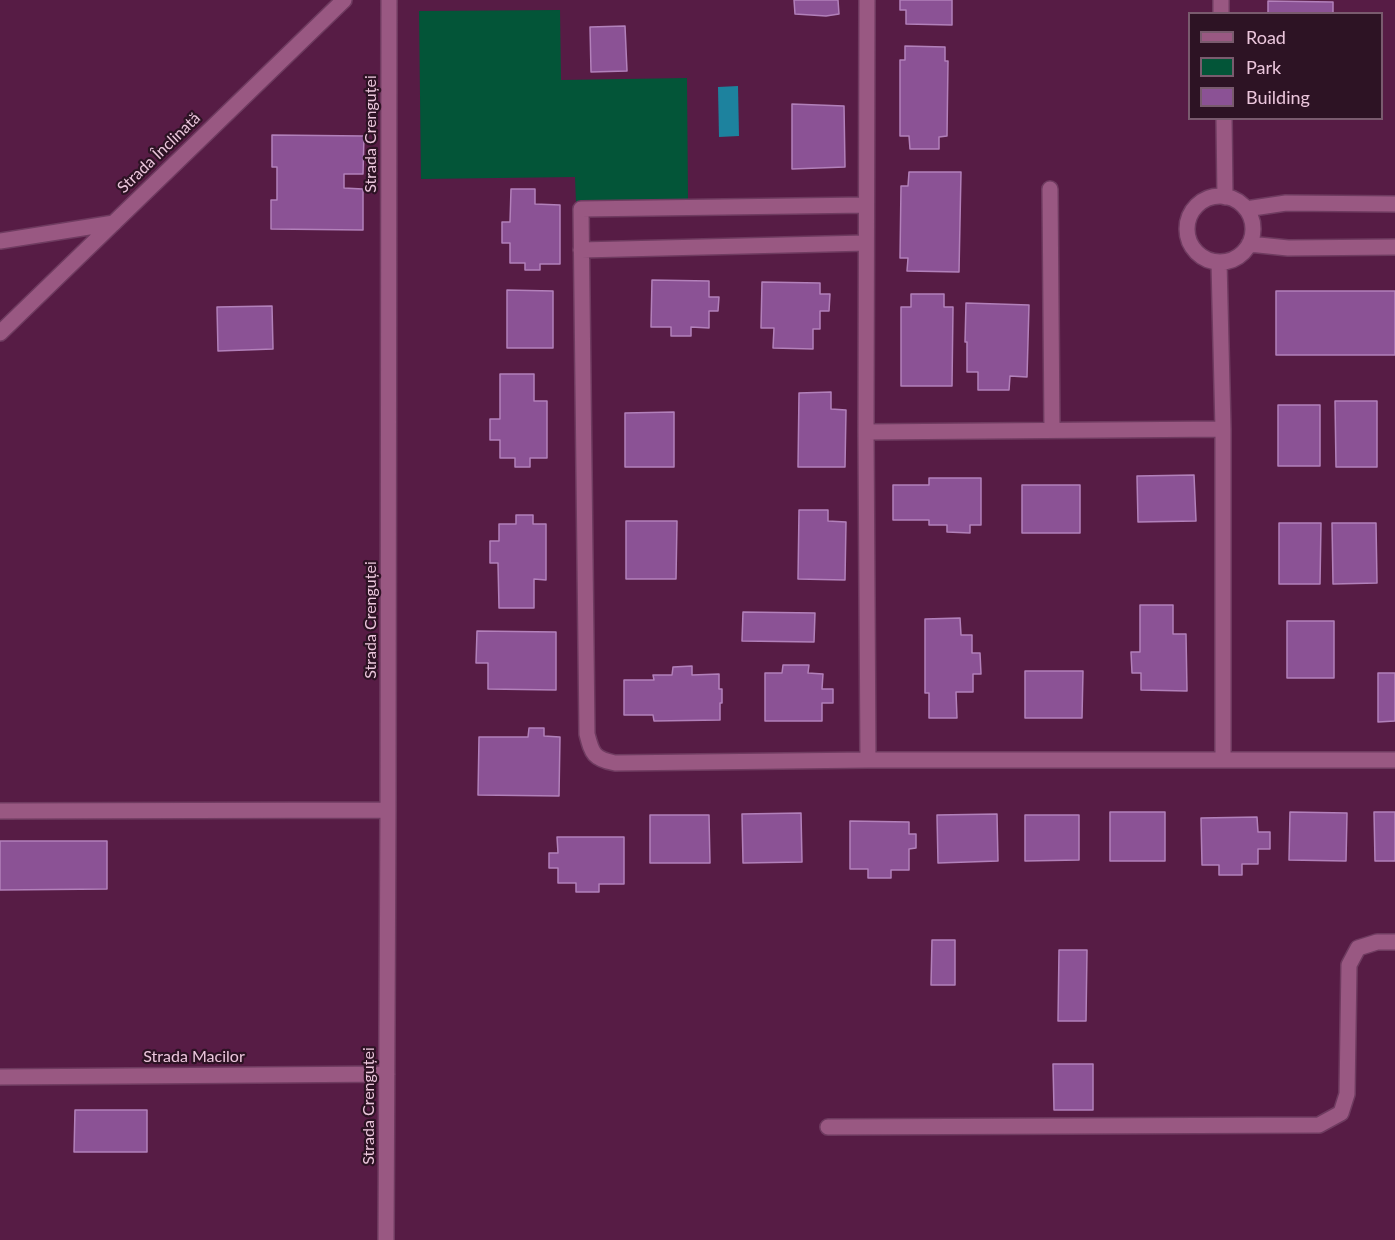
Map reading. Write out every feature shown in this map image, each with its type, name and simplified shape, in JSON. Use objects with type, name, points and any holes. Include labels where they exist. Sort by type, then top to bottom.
[{"type":"street","name":"Strada Înclinată","points":[[0,333],[344,0]]},
{"type":"street","name":"Strada Crenguței","points":[[386,1240],[389,0]]},
{"type":"street","points":[[867,0],[868,760]]},
{"type":"street","points":[[1224,120],[1225,197]]},
{"type":"street","points":[[1050,189],[1052,430]]},
{"type":"street","points":[[1217,196],[1236,200],[1246,209],[1251,219],[1252,235],[1250,244],[1241,255],[1219,262],[1205,259],[1196,252],[1188,238],[1187,226],[1190,215],[1197,206],[1217,196]]},
{"type":"street","points":[[1246,209],[1286,203],[1395,204]]},
{"type":"street","points":[[866,205],[581,209],[586,734],[593,754],[602,760],[615,763],[1395,759]]},
{"type":"street","points":[[0,241],[114,223]]},
{"type":"street","points":[[581,250],[866,243]]},
{"type":"street","points":[[1250,244],[1288,248],[1395,247]]},
{"type":"street","points":[[1219,262],[1223,429],[1223,760]]},
{"type":"street","points":[[866,432],[1223,429]]},
{"type":"street","points":[[0,811],[388,810]]},
{"type":"street","points":[[828,1127],[1319,1125],[1341,1113],[1347,1094],[1349,965],[1358,948],[1377,942],[1395,942]]},
{"type":"street","name":"Strada Macilor","points":[[0,1077],[387,1074]]},
{"type":"green space","points":[[560,10],[561,80],[687,78],[688,201],[576,202],[575,177],[421,179],[419,11]]},
{"type":"water","points":[[738,86],[739,136],[719,137],[718,87]]},
{"type":"building","points":[[794,0],[838,0],[839,14],[826,16],[795,14]]},
{"type":"building","points":[[900,0],[952,0],[952,25],[906,24],[906,10],[900,10]]},
{"type":"building","points":[[1268,1],[1333,2],[1333,12],[1268,12]]},
{"type":"building","points":[[625,26],[627,71],[591,72],[590,27]]},
{"type":"building","points":[[905,46],[945,47],[945,61],[948,61],[947,136],[939,137],[939,149],[910,149],[909,136],[900,136],[900,60],[905,60]]},
{"type":"building","points":[[792,104],[844,106],[845,167],[792,169]]},
{"type":"building","points":[[272,135],[364,136],[363,174],[344,174],[344,188],[363,189],[363,230],[271,229],[271,200],[277,200],[277,167],[272,167]]},
{"type":"building","points":[[909,172],[961,172],[959,272],[907,271],[908,258],[900,258],[901,186],[908,186]]},
{"type":"building","points":[[511,189],[535,189],[535,204],[560,205],[560,264],[540,264],[540,270],[525,270],[525,263],[510,263],[510,243],[502,243],[502,222],[510,222]]},
{"type":"building","points":[[652,280],[709,281],[709,297],[719,297],[718,311],[709,311],[709,328],[691,327],[691,336],[671,336],[671,327],[651,327]]},
{"type":"building","points":[[762,282],[820,283],[820,294],[830,294],[829,311],[820,311],[820,329],[813,329],[813,349],[773,348],[774,328],[761,328]]},
{"type":"building","points":[[507,290],[553,291],[553,348],[507,348]]},
{"type":"building","points":[[1276,291],[1395,291],[1395,355],[1276,355]]},
{"type":"building","points":[[911,294],[944,294],[944,307],[953,307],[952,386],[901,386],[901,307],[911,307]]},
{"type":"building","points":[[966,303],[1029,305],[1027,377],[1010,376],[1009,390],[978,390],[978,372],[967,372]]},
{"type":"building","points":[[272,306],[273,349],[218,351],[217,307]]},
{"type":"building","points":[[500,374],[534,374],[534,401],[547,401],[547,458],[530,458],[530,467],[515,467],[515,458],[500,458],[500,440],[490,440],[490,419],[500,419]]},
{"type":"building","points":[[831,392],[831,409],[846,410],[845,467],[798,467],[799,393]]},
{"type":"building","points":[[1335,401],[1377,401],[1377,467],[1336,467]]},
{"type":"building","points":[[1278,405],[1320,405],[1320,466],[1278,466]]},
{"type":"building","points":[[674,412],[674,467],[625,467],[625,413]]},
{"type":"building","points":[[1194,475],[1196,521],[1138,522],[1137,476]]},
{"type":"building","points":[[929,478],[981,478],[981,525],[970,525],[970,533],[947,532],[947,525],[929,525],[929,520],[893,520],[893,485],[929,485]]},
{"type":"building","points":[[1022,485],[1080,485],[1080,533],[1022,533]]},
{"type":"building","points":[[799,510],[828,510],[828,521],[846,522],[845,580],[798,579]]},
{"type":"building","points":[[516,515],[533,515],[533,524],[546,524],[546,580],[534,579],[534,608],[499,608],[498,563],[490,563],[490,541],[499,541],[499,524],[516,524]]},
{"type":"building","points":[[626,521],[677,521],[676,579],[626,579]]},
{"type":"building","points":[[1279,523],[1321,523],[1320,584],[1279,584]]},
{"type":"building","points":[[1332,523],[1376,523],[1377,583],[1333,584]]},
{"type":"building","points":[[1140,605],[1173,605],[1173,634],[1186,634],[1187,691],[1141,690],[1141,673],[1132,673],[1131,652],[1140,652]]},
{"type":"building","points":[[743,612],[815,613],[814,642],[742,641]]},
{"type":"building","points":[[960,618],[961,635],[972,635],[972,653],[980,653],[981,674],[973,674],[973,692],[956,692],[957,718],[929,718],[929,693],[925,693],[925,619]]},
{"type":"building","points":[[1287,621],[1334,621],[1334,678],[1287,678]]},
{"type":"building","points":[[477,631],[556,632],[556,690],[488,689],[488,663],[476,663]]},
{"type":"building","points":[[783,665],[809,665],[808,673],[823,674],[822,689],[833,689],[833,703],[822,703],[822,721],[765,721],[765,673],[782,673]]},
{"type":"building","points":[[692,666],[692,675],[719,674],[719,689],[722,689],[720,720],[654,721],[653,715],[624,715],[624,680],[654,680],[653,675],[672,675],[673,667]]},
{"type":"building","points":[[1025,671],[1083,671],[1082,718],[1025,718]]},
{"type":"building","points":[[1378,673],[1395,673],[1395,721],[1378,722]]},
{"type":"building","points":[[529,728],[544,728],[544,736],[560,737],[559,796],[478,795],[479,737],[528,737]]},
{"type":"building","points":[[1110,812],[1165,812],[1165,861],[1110,861]]},
{"type":"building","points":[[1290,812],[1347,813],[1346,861],[1289,860]]},
{"type":"building","points":[[1374,812],[1395,812],[1395,861],[1375,861]]},
{"type":"building","points":[[801,813],[802,862],[743,863],[742,814]]},
{"type":"building","points":[[997,814],[998,861],[938,863],[937,815]]},
{"type":"building","points":[[650,815],[709,815],[710,863],[650,863]]},
{"type":"building","points":[[1025,815],[1079,815],[1079,860],[1025,861]]},
{"type":"building","points":[[1257,817],[1258,832],[1270,832],[1270,849],[1258,849],[1258,864],[1242,864],[1242,875],[1219,875],[1219,865],[1202,865],[1201,818]]},
{"type":"building","points":[[850,821],[909,822],[909,834],[916,834],[916,848],[909,849],[909,870],[891,870],[891,878],[868,878],[868,869],[850,869]]},
{"type":"building","points":[[557,837],[624,837],[624,884],[599,884],[599,892],[576,892],[576,883],[558,883],[558,868],[549,868],[549,853],[558,853]]},
{"type":"building","points":[[0,841],[107,841],[107,889],[0,890]]},
{"type":"building","points":[[932,940],[955,940],[955,985],[931,985]]},
{"type":"building","points":[[1059,950],[1087,950],[1086,1021],[1058,1021]]},
{"type":"building","points":[[1053,1064],[1093,1064],[1093,1110],[1054,1110]]},
{"type":"building","points":[[75,1110],[147,1110],[147,1152],[74,1152]]}]
